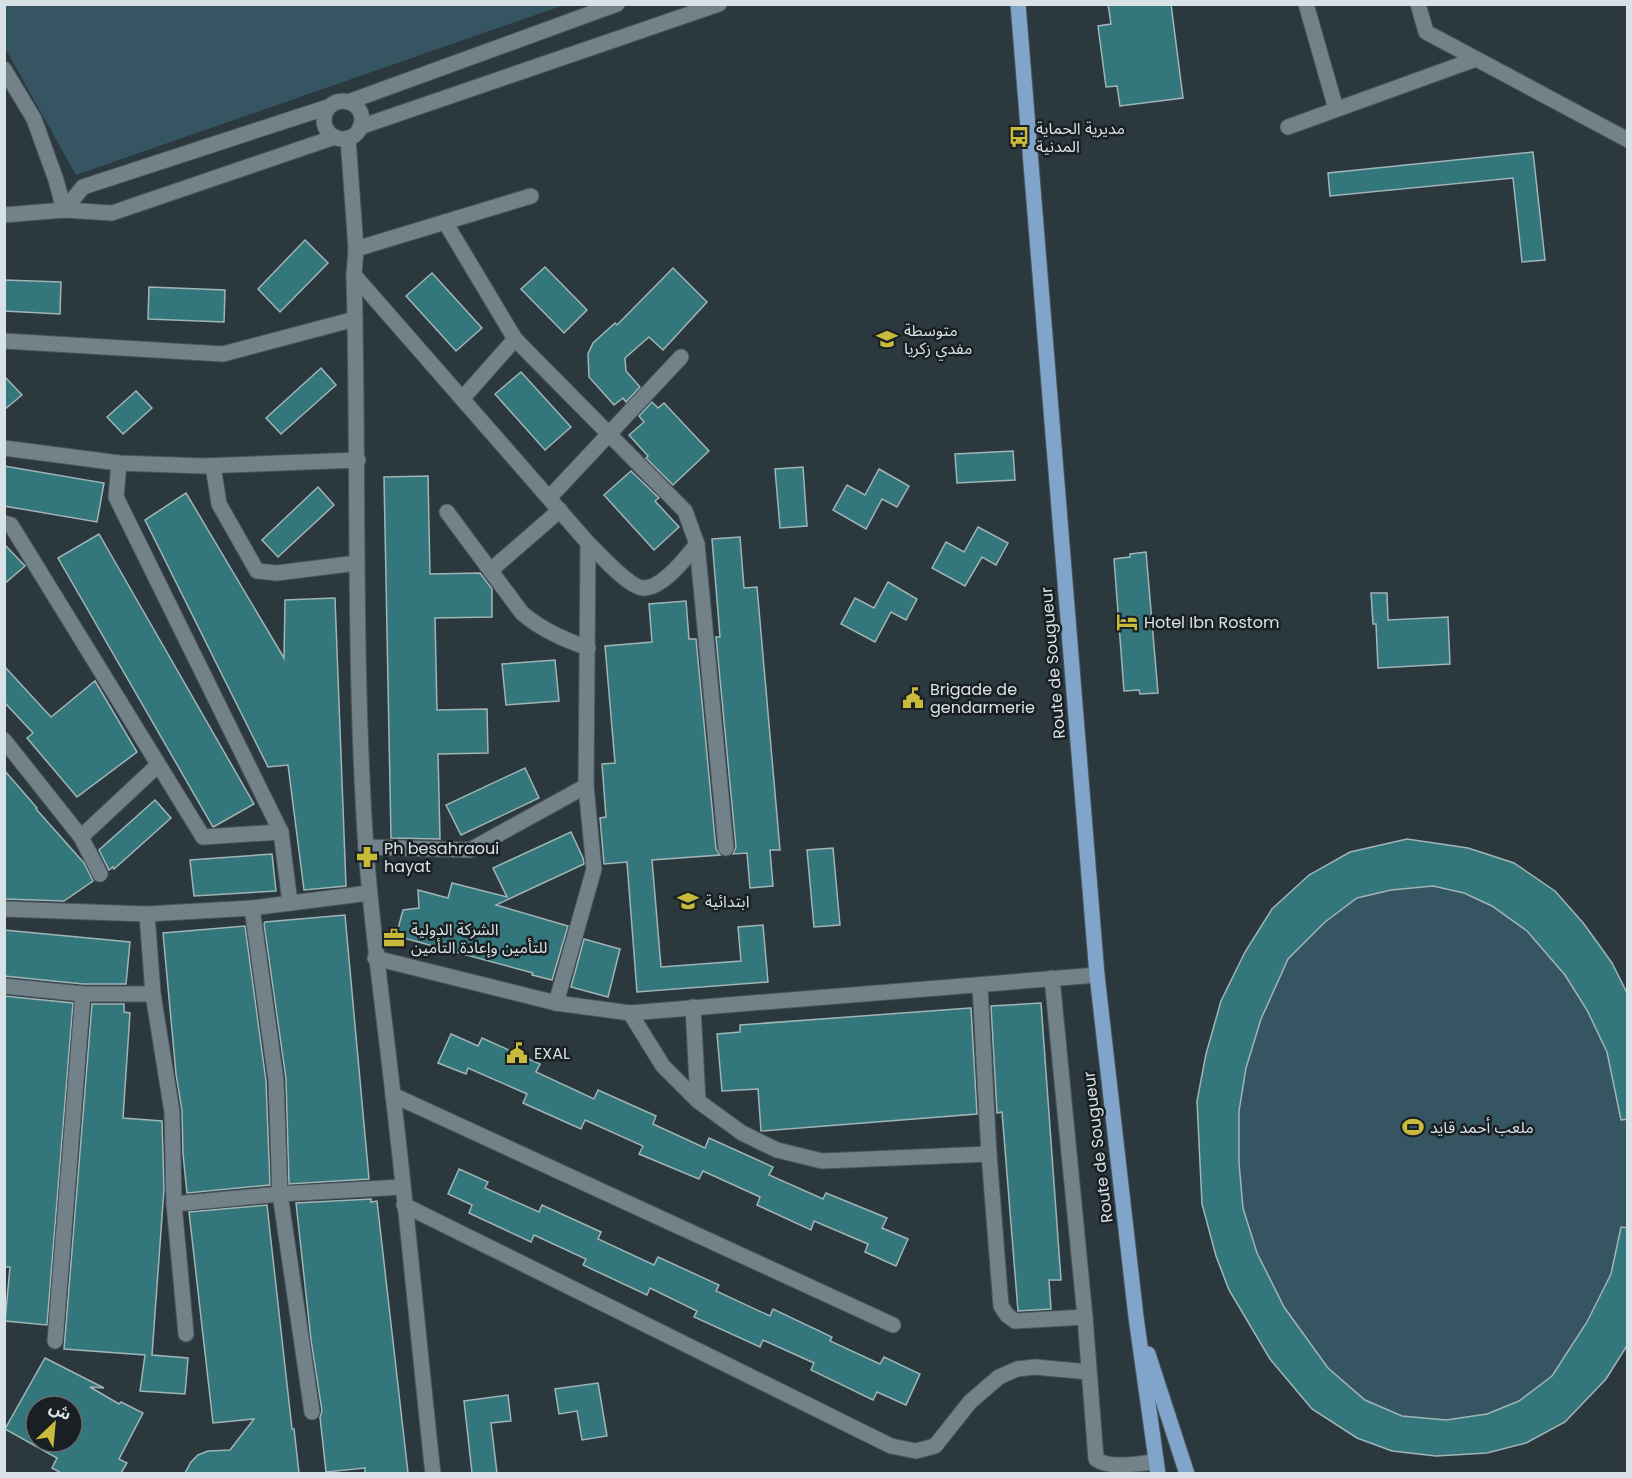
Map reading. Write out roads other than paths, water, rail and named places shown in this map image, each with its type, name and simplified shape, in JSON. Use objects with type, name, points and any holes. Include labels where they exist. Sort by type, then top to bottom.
[{"type":"main road","name":"Route de Sougueur","points":[[1018,4],[1097,975],[1136,1317]]},
{"type":"main road","points":[[1136,1317],[1157,1468]]},
{"type":"main road","points":[[1136,1317],[1187,1473]]},
{"type":"street","points":[[348,102],[617,4]]},
{"type":"street","points":[[360,126],[720,4]]},
{"type":"street","points":[[1306,4],[1336,110]]},
{"type":"street","points":[[1418,4],[1426,32],[1628,140]]},
{"type":"street","points":[[1288,127],[1476,59]]},
{"type":"street","points":[[4,69],[33,119],[56,180],[64,210]]},
{"type":"street","points":[[4,215],[64,210],[112,213],[353,135],[360,126],[361,114],[354,104],[338,101],[328,107],[83,187],[64,210]]},
{"type":"street","points":[[328,107],[324,124],[330,134],[342,137]]},
{"type":"street","points":[[342,137],[356,249],[354,275],[358,460],[357,563],[361,754],[369,893],[433,1473]]},
{"type":"street","points":[[356,249],[531,196]]},
{"type":"street","points":[[445,222],[515,339],[685,511],[697,544],[726,848]]},
{"type":"street","points":[[354,275],[588,543],[630,583],[643,588],[657,584],[668,576],[697,544]]},
{"type":"street","points":[[4,341],[223,354],[355,319]]},
{"type":"street","points":[[462,399],[515,339]]},
{"type":"street","points":[[549,498],[681,357]]},
{"type":"street","points":[[4,448],[119,463],[213,466],[358,460]]},
{"type":"street","points":[[119,463],[116,497],[281,832],[290,903]]},
{"type":"street","points":[[213,466],[219,504],[256,571],[277,573],[357,563]]},
{"type":"street","points":[[490,570],[560,510]]},
{"type":"street","points":[[447,512],[522,613],[536,625],[554,635],[588,648]]},
{"type":"street","points":[[4,523],[11,525],[202,837],[281,832]]},
{"type":"street","points":[[556,1003],[594,868],[586,786],[588,543]]},
{"type":"street","points":[[4,740],[81,837],[100,874]]},
{"type":"street","points":[[81,837],[158,765]]},
{"type":"street","points":[[366,848],[470,850],[586,786]]},
{"type":"street","points":[[4,909],[147,914],[252,908],[369,893]]},
{"type":"street","points":[[252,908],[276,1080],[280,1194],[312,1412]]},
{"type":"street","points":[[147,914],[153,994],[172,1112],[174,1204],[186,1334]]},
{"type":"street","points":[[375,958],[556,1003],[630,1013],[1097,975]]},
{"type":"street","points":[[1052,978],[1085,1317],[1096,1459],[1116,1469],[1157,1468]]},
{"type":"street","points":[[4,986],[83,994],[153,994]]},
{"type":"street","points":[[980,986],[989,1154],[1001,1306],[1015,1322],[1085,1317]]},
{"type":"street","points":[[55,1341],[83,994]]},
{"type":"street","points":[[693,1007],[698,1101]]},
{"type":"street","points":[[630,1013],[663,1066],[698,1101],[742,1133],[777,1150],[822,1161],[989,1154]]},
{"type":"street","points":[[393,1095],[893,1325]]},
{"type":"street","points":[[174,1204],[280,1194],[402,1187]]},
{"type":"street","points":[[404,1205],[891,1446],[916,1451],[935,1446],[970,1402],[999,1377],[1017,1369],[1035,1367],[1089,1372]]},
{"type":"place","name":"مديرية الحماية المدنية","points":[[1019,137]]},
{"type":"place","name":"متوسطة مفدي زكريا","points":[[887,339]]},
{"type":"place","name":"Hotel Ibn Rostom","points":[[1127,622]]},
{"type":"place","name":"Brigade de gendarmerie","points":[[913,698]]},
{"type":"place","name":"Ph besahraoui hayat","points":[[367,857]]},
{"type":"place","name":"ابتدائية","points":[[688,901]]},
{"type":"place","name":"الشركة الدولية للتأمين وإعادة التأمين","points":[[394,938]]},
{"type":"place","name":"EXAL","points":[[517,1053]]},
{"type":"place","name":"ملعب أحمد قايد","points":[[1413,1127]]}]
